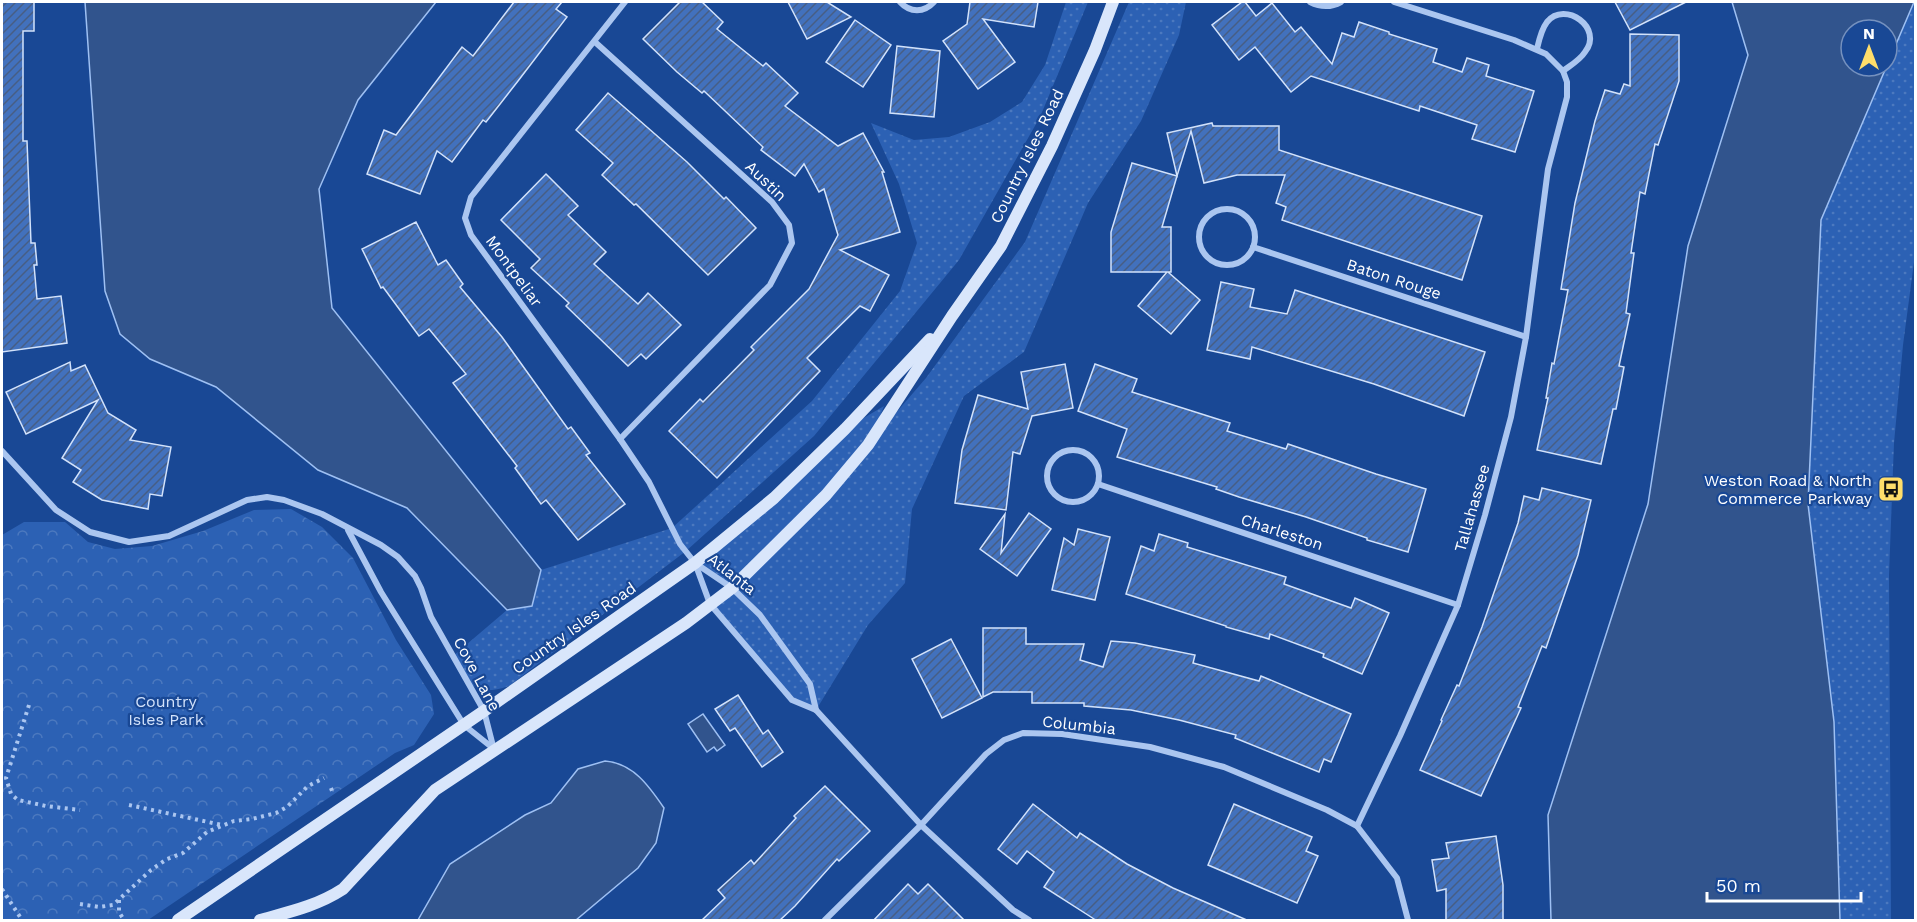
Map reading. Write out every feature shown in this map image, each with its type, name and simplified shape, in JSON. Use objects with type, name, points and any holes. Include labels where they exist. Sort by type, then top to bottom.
[{"type":"street","name":"Montpeliar","points":[[625,2],[471,197],[465,218],[471,235],[649,482],[680,544],[695,563]]},
{"type":"street","points":[[900,2],[909,9],[915,10],[928,8],[934,2]]},
{"type":"street","name":"Country Isles Road","points":[[260,921],[312,906],[343,889],[435,790],[686,623],[732,588],[826,495],[868,445],[952,316],[1001,246],[1052,146],[1095,50],[1113,2]]},
{"type":"street","points":[[1310,2],[1328,7],[1341,2]]},
{"type":"street","points":[[1394,2],[1537,49],[1563,71],[1586,52],[1590,43],[1588,26],[1583,19],[1572,14],[1562,13],[1553,16],[1542,31],[1537,49]]},
{"type":"street","name":"Austin","points":[[595,42],[772,202],[789,225],[792,243],[770,285],[620,439]]},
{"type":"street","name":"Tallahassee","points":[[1357,826],[1458,605],[1485,515],[1511,417],[1526,337],[1548,169],[1567,97],[1567,82],[1563,71]]},
{"type":"street","points":[[1226,209],[1237,211],[1253,225],[1255,236],[1253,247],[1247,257],[1238,263],[1217,264],[1207,258],[1201,248],[1198,238],[1200,227],[1215,211],[1226,209]]},
{"type":"street","name":"Baton Rouge","points":[[1253,247],[1526,337]]},
{"type":"street","name":"Country Isles Road","points":[[178,921],[695,563],[774,498],[845,429],[952,316]]},
{"type":"street","points":[[1071,450],[1081,451],[1090,456],[1096,465],[1099,474],[1098,484],[1093,493],[1084,500],[1064,501],[1055,496],[1049,488],[1048,468],[1053,459],[1061,453],[1071,450]]},
{"type":"street","name":"Cove Lane","points":[[2,451],[56,510],[90,532],[129,542],[169,536],[247,500],[267,497],[284,500],[322,514],[381,545],[398,557],[415,576],[431,618],[484,711],[494,750]]},
{"type":"street","name":"Charleston","points":[[1098,484],[1458,605]]},
{"type":"street","name":"Cove Lane","points":[[348,529],[381,592],[464,725],[494,750]]},
{"type":"street","name":"Atlanta","points":[[695,563],[732,588],[760,615],[810,684],[816,710]]},
{"type":"street","name":"Atlanta","points":[[695,563],[710,604],[792,700],[816,710],[921,825],[1013,910],[1029,921]]},
{"type":"street","name":"Columbia","points":[[825,921],[921,825],[986,754],[1004,740],[1023,733],[1062,734],[1150,747],[1214,764],[1327,810],[1357,826]]},
{"type":"street","points":[[1357,826],[1398,878],[1408,921]]},
{"type":"path","points":[[29,705],[6,778],[11,794],[18,800],[80,810]]},
{"type":"path","points":[[80,904],[85,906],[113,905],[151,870],[167,859],[183,853],[207,832],[234,821],[276,813],[287,807],[308,786],[324,778]]},
{"type":"path","points":[[129,806],[222,825]]},
{"type":"path","points":[[2,889],[22,921]]},
{"type":"path","points":[[119,900],[119,912],[124,921]]},
{"type":"green space","points":[[1066,2],[1088,2],[1040,117],[959,260],[814,436],[686,551],[509,686],[487,690],[473,686],[453,656],[507,610],[532,606],[541,570],[672,528],[812,401],[900,291],[917,243],[899,184],[871,123],[914,140],[949,137],[990,122],[1022,102],[1045,65]]},
{"type":"green space","points":[[1129,2],[1186,2],[1179,35],[1141,121],[1088,203],[1024,352],[964,396],[912,509],[905,583],[868,625],[816,710],[792,700],[710,604],[732,588],[695,563],[845,429],[884,406],[870,443],[926,378],[1025,242]]},
{"type":"green space","points":[[1910,2],[1915,2],[1916,247],[1903,345],[1894,443],[1889,575],[1891,920],[1840,920],[1834,722],[1808,504],[1821,220],[1879,78],[1899,78],[1899,33]]},
{"type":"green space","name":"Country Isles Park","points":[[291,509],[322,527],[353,558],[396,640],[431,695],[434,714],[414,745],[395,753],[148,920],[2,920],[2,535],[24,522],[65,522],[88,542],[115,549],[152,546],[203,531],[254,510]]},
{"type":"shaded area","points":[[85,2],[436,2],[358,100],[319,189],[332,308],[541,570],[532,606],[507,610],[407,508],[318,470],[216,387],[150,359],[120,334],[105,291]]},
{"type":"shaded area","points":[[1732,2],[1914,2],[1899,37],[1899,18],[1839,18],[1839,78],[1882,78],[1821,220],[1808,504],[1834,722],[1840,920],[1551,920],[1548,815],[1648,504],[1688,246],[1748,55]]},
{"type":"shaded area","points":[[703,714],[725,745],[717,751],[714,747],[707,752],[688,724]]},
{"type":"shaded area","points":[[605,761],[624,766],[632,771],[646,784],[664,808],[656,843],[638,868],[576,920],[418,920],[450,864],[525,815],[551,803],[578,769]]},
{"type":"building","points":[[2,2],[34,2],[34,31],[23,31],[23,141],[27,141],[31,243],[35,243],[37,299],[61,296],[67,343],[2,352]]},
{"type":"building","points":[[514,2],[562,2],[556,9],[567,17],[486,122],[483,120],[452,162],[437,151],[420,194],[367,174],[384,130],[396,135],[462,47],[473,56]]},
{"type":"building","points":[[680,2],[702,2],[723,22],[717,29],[763,66],[766,63],[798,93],[785,106],[838,146],[863,133],[884,172],[882,172],[900,232],[840,250],[889,275],[870,311],[860,306],[807,358],[820,371],[717,478],[669,431],[700,399],[703,402],[754,350],[751,347],[809,289],[838,235],[824,189],[819,192],[804,164],[795,176],[761,150],[763,147],[704,91],[702,93],[677,72],[643,39]]},
{"type":"building","points":[[788,2],[827,2],[851,17],[807,39]]},
{"type":"building","points":[[970,2],[1038,2],[1034,27],[983,19],[1015,62],[978,89],[943,41],[967,24]]},
{"type":"building","points":[[1245,2],[1256,16],[1272,3],[1295,32],[1301,27],[1332,64],[1342,33],[1354,37],[1359,22],[1437,49],[1433,62],[1462,72],[1467,58],[1489,65],[1486,76],[1534,91],[1515,152],[1472,139],[1477,125],[1420,106],[1419,111],[1311,76],[1291,92],[1255,47],[1239,60],[1212,25]]},
{"type":"building","points":[[1615,2],[1686,2],[1630,30]]},
{"type":"building","points":[[855,20],[891,45],[863,87],[826,62]]},
{"type":"building","points":[[1630,34],[1679,35],[1679,81],[1658,145],[1655,144],[1645,194],[1640,192],[1631,253],[1634,253],[1626,313],[1630,314],[1619,366],[1624,367],[1616,409],[1613,409],[1601,464],[1537,450],[1548,398],[1546,398],[1552,363],[1554,364],[1568,290],[1561,289],[1575,203],[1605,90],[1620,94],[1624,84],[1630,86]]},
{"type":"building","points":[[897,46],[940,51],[934,117],[890,113]]},
{"type":"building","points":[[608,93],[687,162],[724,199],[726,197],[756,228],[708,275],[636,204],[634,205],[602,175],[613,163],[576,130]]},
{"type":"building","points":[[1212,123],[1213,126],[1279,126],[1279,150],[1482,216],[1462,280],[1282,220],[1286,207],[1276,203],[1285,175],[1237,175],[1204,183],[1191,131],[1177,176],[1167,133]]},
{"type":"building","points":[[1132,163],[1177,176],[1162,227],[1171,227],[1171,272],[1168,272],[1200,300],[1171,334],[1138,306],[1167,272],[1111,272],[1111,232]]},
{"type":"building","points":[[546,174],[578,206],[568,215],[606,252],[594,264],[638,304],[648,293],[681,325],[646,359],[641,354],[628,366],[566,306],[569,303],[531,268],[540,259],[501,220]]},
{"type":"building","points":[[416,222],[438,265],[446,260],[463,284],[460,287],[502,337],[568,429],[571,427],[590,453],[586,455],[625,504],[578,540],[546,500],[541,504],[515,468],[517,466],[453,383],[466,374],[429,329],[419,336],[383,287],[381,288],[362,249]]},
{"type":"building","points":[[1221,282],[1254,289],[1250,307],[1287,314],[1295,290],[1485,352],[1464,416],[1374,384],[1252,347],[1250,359],[1207,350]]},
{"type":"building","points":[[70,362],[71,371],[85,365],[108,413],[136,430],[130,440],[171,447],[162,496],[150,494],[148,509],[102,500],[73,482],[81,470],[62,458],[98,400],[26,434],[6,392]]},
{"type":"building","points":[[1065,364],[1073,408],[1032,416],[1020,454],[1013,452],[1006,510],[955,503],[962,450],[978,395],[1028,409],[1021,372]]},
{"type":"building","points":[[1095,364],[1137,379],[1132,392],[1230,423],[1227,431],[1286,449],[1288,444],[1426,489],[1408,552],[1239,497],[1216,489],[1217,487],[1117,457],[1127,429],[1078,411]]},
{"type":"building","points":[[1542,488],[1591,500],[1578,555],[1546,648],[1542,646],[1518,707],[1521,708],[1481,796],[1420,770],[1457,685],[1459,686],[1482,627],[1518,523],[1524,496],[1539,500]]},
{"type":"building","points":[[1029,513],[1051,529],[1017,576],[980,549],[1005,514],[1001,553]]},
{"type":"building","points":[[1078,529],[1110,537],[1095,600],[1052,590],[1064,538],[1074,545]]},
{"type":"building","points":[[1159,534],[1188,543],[1187,547],[1286,577],[1284,584],[1351,608],[1355,598],[1389,613],[1362,674],[1323,657],[1324,654],[1270,634],[1269,639],[1126,594],[1141,546],[1154,551]]},
{"type":"building","points":[[983,628],[1026,628],[1026,644],[1084,644],[1080,660],[1103,667],[1111,641],[1135,643],[1195,655],[1193,663],[1259,681],[1261,676],[1351,714],[1331,762],[1324,759],[1319,772],[1235,738],[1236,735],[1179,720],[1131,710],[1084,706],[1084,703],[1032,703],[1032,692],[993,692],[983,697]]},
{"type":"building","points":[[951,639],[982,698],[942,718],[912,659]]},
{"type":"building","points":[[738,695],[763,734],[768,730],[783,752],[762,767],[735,728],[730,731],[715,709]]},
{"type":"building","points":[[825,786],[870,831],[839,861],[837,859],[779,921],[701,921],[725,898],[718,890],[751,860],[754,864],[796,818],[794,816]]},
{"type":"building","points":[[1033,804],[1077,838],[1080,833],[1127,864],[1173,888],[1249,921],[1097,921],[1044,887],[1054,872],[1027,851],[1017,864],[998,849]]},
{"type":"building","points":[[1234,804],[1312,837],[1306,851],[1318,856],[1297,903],[1208,865]]},
{"type":"building","points":[[1496,836],[1503,885],[1503,921],[1446,921],[1446,889],[1437,891],[1432,860],[1449,858],[1446,843]]},
{"type":"building","points":[[908,884],[918,894],[928,884],[965,921],[873,921]]},
{"type":"place","name":"Weston Road & North Commerce Parkway","points":[[1891,489]]}]
